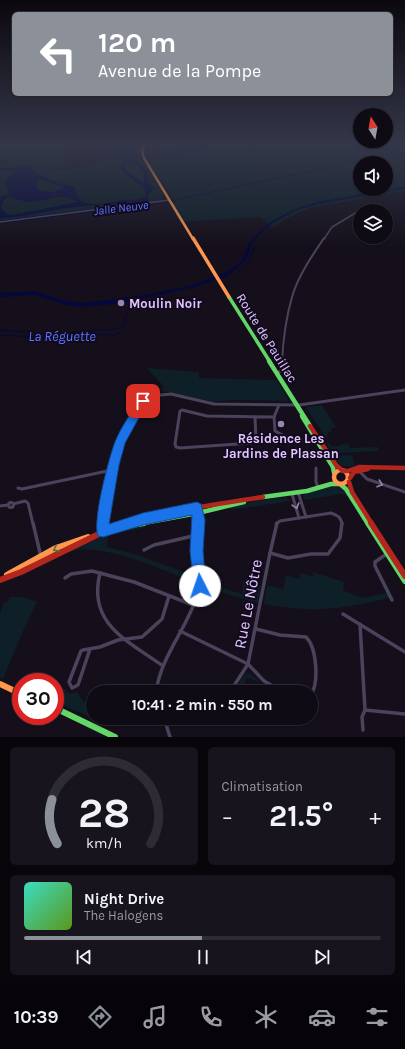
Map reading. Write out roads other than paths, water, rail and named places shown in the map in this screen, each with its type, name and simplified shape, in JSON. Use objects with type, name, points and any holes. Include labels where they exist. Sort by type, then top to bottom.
[{"type":"main road","name":"Route de Pauillac","points":[[158,179],[301,413],[325,450],[336,465],[343,471]]},
{"type":"main road","name":"Route de Pauillac","points":[[325,450],[334,469],[334,475]]},
{"type":"main road","points":[[326,485],[338,470],[349,471],[359,467],[405,468]]},
{"type":"main road","points":[[0,580],[43,561],[93,536],[143,519],[197,508],[292,494],[326,485],[345,485],[351,474],[370,468]]},
{"type":"main road","points":[[343,471],[348,474],[350,489],[405,581]]},
{"type":"main road","points":[[334,475],[336,481],[350,493],[388,553],[405,576]]},
{"type":"main road","points":[[124,525],[144,524],[253,500]]},
{"type":"main road","points":[[0,580],[41,556],[76,539],[93,536]]},
{"type":"main road","points":[[0,684],[12,690]]},
{"type":"main road","points":[[64,712],[115,737]]},
{"type":"street","points":[[0,222],[171,201]]},
{"type":"street","points":[[277,374],[281,371],[282,367],[283,346],[292,297],[309,260],[332,227],[353,214]]},
{"type":"street","points":[[103,532],[103,519],[112,470],[120,442],[143,401],[151,396],[163,393],[171,394],[214,404],[296,405],[405,390]]},
{"type":"street","points":[[279,405],[274,417],[275,431],[292,440]]},
{"type":"street","points":[[255,417],[256,441],[252,443],[180,448],[176,447],[175,444],[180,411],[182,410],[207,416],[274,417]]},
{"type":"street","points":[[296,449],[300,452],[325,450]]},
{"type":"street","points":[[316,468],[316,482],[319,488]]},
{"type":"street","points":[[18,488],[22,489],[112,470]]},
{"type":"street","points":[[359,471],[366,479],[405,492]]},
{"type":"street","points":[[298,492],[306,517]]},
{"type":"street","points":[[270,554],[288,558],[311,554],[325,554],[330,552],[339,539],[343,528],[341,518],[332,513],[299,518],[292,494]]},
{"type":"street","points":[[0,506],[8,505],[11,502],[13,504],[27,501],[43,561]]},
{"type":"street","points":[[157,685],[163,666],[193,605],[200,583],[197,553],[197,508]]},
{"type":"street","name":"Rue Le Nôtre","points":[[180,631],[248,664],[276,523],[299,518]]},
{"type":"street","points":[[144,550],[154,545],[197,535]]},
{"type":"street","points":[[388,553],[375,562],[375,566],[392,600]]},
{"type":"street","points":[[66,578],[71,574],[88,570],[134,582],[193,605]]},
{"type":"street","points":[[100,573],[96,589],[99,608],[103,617],[114,631],[163,666]]},
{"type":"street","points":[[90,649],[78,685],[72,688],[69,682],[80,652],[90,649],[127,639],[139,639],[154,629],[162,619],[170,596]]},
{"type":"street","points":[[343,614],[405,652]]},
{"type":"street","points":[[360,624],[365,710],[362,717],[363,730]]},
{"type":"street","points":[[256,629],[280,635],[306,637],[310,639],[314,650],[314,685]]},
{"type":"street","points":[[236,685],[242,670],[248,664],[264,681],[271,685]]},
{"type":"street","points":[[365,710],[405,714]]},
{"type":"street","points":[[166,725],[170,737]]},
{"type":"waterway","name":"Jalle Neuve","points":[[0,223],[156,204],[271,179]]},
{"type":"waterway","name":"Jalle Neuve","points":[[0,221],[133,204]]},
{"type":"waterway","points":[[238,272],[248,262],[255,246],[271,229]]},
{"type":"waterway","name":"La Réguette","points":[[0,330],[52,334],[116,329],[124,326],[125,317],[134,301],[137,300]]},
{"type":"waterway","name":"La Réguette","points":[[0,335],[57,338],[86,335],[114,335],[123,332]]},
{"type":"place","name":"Moulin Noir","points":[[121,303]]},
{"type":"place","name":"Résidence Les Jardins de Plassan","points":[[281,424]]}]
